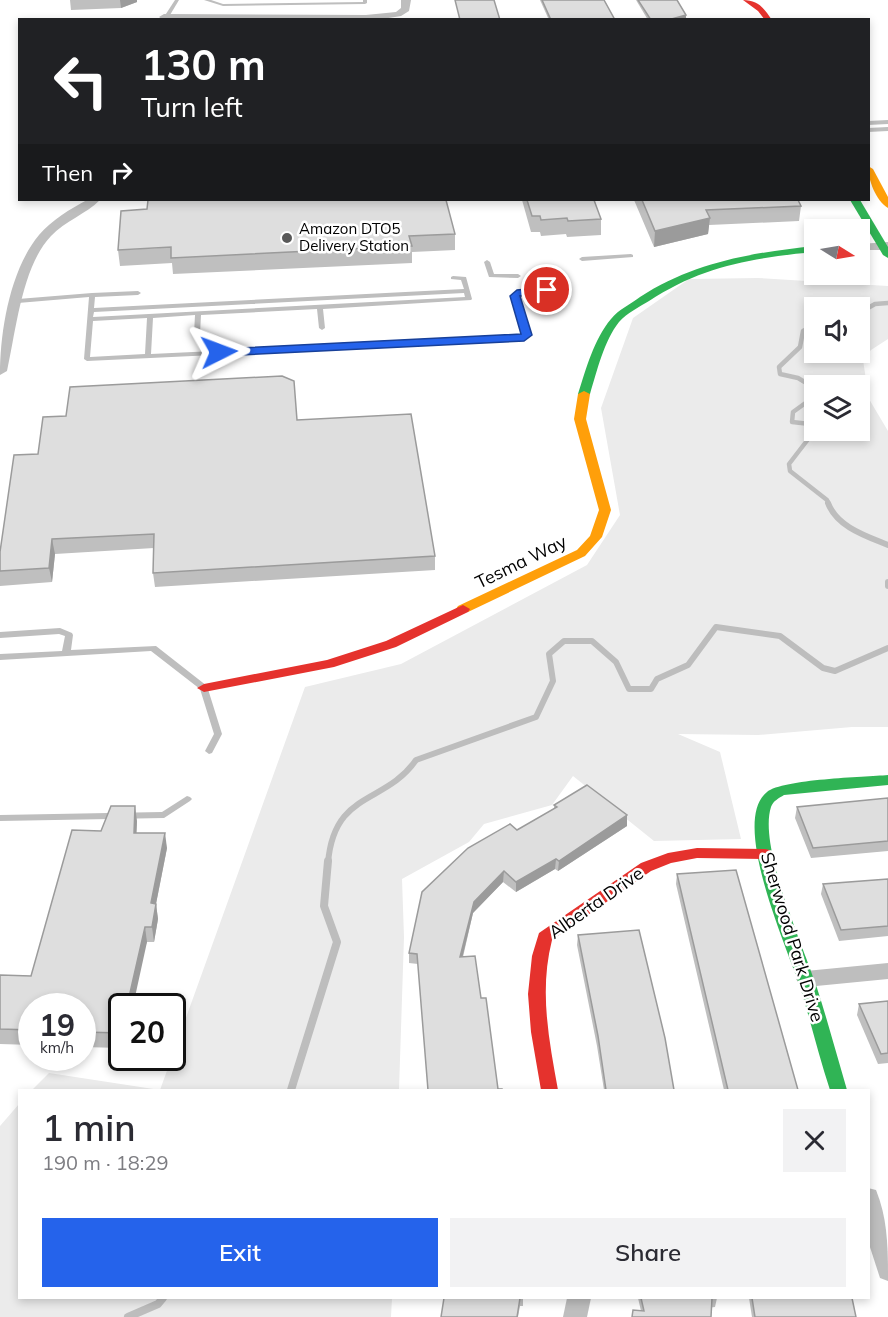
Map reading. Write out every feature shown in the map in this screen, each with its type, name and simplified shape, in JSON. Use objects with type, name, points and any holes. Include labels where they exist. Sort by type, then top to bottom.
[{"type":"street","points":[[327,18],[366,18],[398,14],[406,9],[406,0]]},
{"type":"street","points":[[750,18],[744,10],[746,0],[761,9],[768,18]]},
{"type":"street","points":[[870,173],[888,205]]},
{"type":"street","points":[[0,371],[27,262],[42,239],[62,219],[92,201]]},
{"type":"street","points":[[856,201],[886,249]]},
{"type":"street","points":[[870,248],[886,249]]},
{"type":"street","name":"Tesma Way","points":[[204,688],[329,664],[391,644],[581,553],[596,537],[606,510],[580,419],[582,402],[592,368],[616,319],[663,285],[705,266],[764,254],[804,250]]},
{"type":"street","name":"Sherwood Park Drive","points":[[838,1089],[806,979],[765,854],[763,805],[771,795],[781,790],[888,780]]},
{"type":"street","name":"Alberta Drive","points":[[549,1089],[534,985],[537,955],[545,937],[646,867],[668,858],[697,853],[765,854]]},
{"type":"street","points":[[806,979],[888,971]]},
{"type":"street","points":[[870,1204],[888,1271]]},
{"type":"street","points":[[575,1317],[579,1299]]},
{"type":"lane","points":[[164,18],[177,0]]},
{"type":"lane","points":[[206,0],[223,5],[365,3],[365,0]]},
{"type":"lane","points":[[870,123],[888,122]]},
{"type":"lane","points":[[870,130],[888,129]]},
{"type":"lane","points":[[582,259],[631,256]]},
{"type":"lane","points":[[487,262],[491,276],[518,276]]},
{"type":"lane","points":[[91,319],[469,299],[464,278],[453,278]]},
{"type":"lane","points":[[92,295],[87,359],[524,338],[527,335],[515,296],[517,293],[547,290]]},
{"type":"lane","points":[[91,310],[467,291]]},
{"type":"lane","points":[[18,301],[138,293]]},
{"type":"lane","points":[[320,307],[322,328]]},
{"type":"lane","points":[[197,334],[198,314]]},
{"type":"lane","points":[[148,356],[150,316]]},
{"type":"lane","points":[[0,635],[60,631],[69,635],[66,653]]},
{"type":"lane","points":[[0,657],[153,648],[204,688],[218,734],[209,751]]},
{"type":"lane","points":[[0,818],[164,815],[187,799]]},
{"type":"shaded area","points":[[758,278],[804,281],[804,285],[888,286],[888,339],[870,351],[870,297],[804,297],[804,363],[863,363],[865,375],[804,375],[804,441],[870,441],[870,401],[888,431],[888,727],[852,727],[758,735],[678,734],[720,752],[741,839],[654,841],[573,776],[552,805],[484,824],[469,842],[402,879],[404,937],[399,1089],[160,1089],[167,1071],[186,1071],[186,1018],[305,687],[401,664],[587,565],[620,515],[601,408],[633,318],[689,279]]},
{"type":"shaded area","points":[[49,1073],[153,1089],[33,1089]]},
{"type":"shaded area","points":[[18,1105],[18,1299],[392,1299],[391,1317],[0,1317],[0,1126]]},
{"type":"building","points":[[455,0],[494,0],[499,18],[460,18]]},
{"type":"building","points":[[542,0],[604,0],[614,18],[550,18]]},
{"type":"building","points":[[638,0],[677,0],[686,15],[675,18],[650,18]]},
{"type":"building","name":"Amazon DTO5 Delivery Station","points":[[148,201],[446,201],[455,234],[409,236],[412,246],[171,258],[171,247],[118,250],[121,211],[147,209]]},
{"type":"building","points":[[527,201],[594,201],[601,219],[541,220],[540,216],[532,216]]},
{"type":"building","points":[[642,201],[798,201],[801,206],[706,210],[710,218],[655,231]]},
{"type":"building","points":[[282,376],[294,381],[297,420],[411,414],[435,556],[153,573],[154,534],[52,539],[49,568],[0,571],[0,552],[14,455],[38,454],[43,417],[66,416],[70,387]]},
{"type":"building","points":[[587,785],[627,815],[559,861],[556,859],[516,882],[504,871],[474,902],[460,957],[475,956],[481,998],[486,998],[498,1089],[428,1089],[417,954],[409,953],[422,892],[468,848],[510,824],[517,830],[557,807],[554,805]]},
{"type":"building","points":[[888,798],[888,841],[813,848],[797,807]]},
{"type":"building","points":[[111,806],[135,806],[134,833],[165,833],[151,903],[156,904],[152,927],[145,927],[130,993],[108,993],[108,1033],[96,1032],[96,993],[18,993],[18,1030],[0,1029],[0,975],[31,976],[72,830],[101,831]]},
{"type":"building","points":[[736,870],[798,1089],[728,1089],[677,874]]},
{"type":"building","points":[[888,879],[888,926],[841,930],[823,884]]},
{"type":"building","points":[[639,930],[665,1038],[674,1089],[606,1089],[578,935]]},
{"type":"building","points":[[888,1001],[888,1053],[881,1054],[859,1004]]},
{"type":"building","points":[[444,1299],[520,1299],[517,1317],[441,1317]]},
{"type":"building","points":[[641,1299],[712,1299],[711,1317],[632,1317],[633,1310],[644,1311]]},
{"type":"building","points":[[752,1299],[852,1299],[856,1317],[755,1317]]},
{"type":"waterway","points":[[870,307],[888,303]]},
{"type":"waterway","points":[[804,330],[800,347],[779,367],[780,374],[798,378],[813,387],[811,399],[793,412],[792,422],[810,424],[809,438],[789,464],[790,471],[827,500],[829,505]]},
{"type":"waterway","points":[[829,505],[838,518],[853,530],[888,545]]},
{"type":"waterway","points":[[328,863],[332,839],[340,822],[350,810],[390,785],[416,760],[536,717],[553,681],[549,654],[564,641],[592,641],[616,662],[629,689],[651,689],[657,679],[688,665],[716,627],[780,636],[823,668],[835,671],[888,648]]},
{"type":"waterway","points":[[291,1089],[337,942],[324,906],[328,861]]},
{"type":"waterway","points":[[128,1317],[158,1304],[162,1299]]},
{"type":"traffic: fast","points":[[856,201],[888,255]]},
{"type":"traffic: fast","points":[[584,394],[598,354],[612,324],[622,314],[661,288],[682,277],[723,263],[766,254],[804,250]]},
{"type":"traffic: fast","points":[[838,1089],[809,988],[782,915],[769,871],[762,829],[763,810],[770,798],[781,790],[888,780]]},
{"type":"traffic: slow","points":[[870,173],[888,205]]},
{"type":"traffic: slow","points":[[463,609],[581,553],[596,537],[605,510],[580,419],[584,394]]},
{"type":"traffic: jam","points":[[747,0],[761,9],[768,18]]},
{"type":"traffic: jam","points":[[204,688],[329,664],[391,644],[463,609]]},
{"type":"traffic: jam","points":[[549,1089],[539,1032],[536,994],[537,975],[545,937],[646,867],[668,858],[697,853],[765,854]]},
{"type":"place","name":"Amazon DTO5 Delivery Station","points":[[287,238]]},
{"type":"route","points":[[219,352],[524,338],[527,335],[515,296],[517,293],[547,290]]}]
